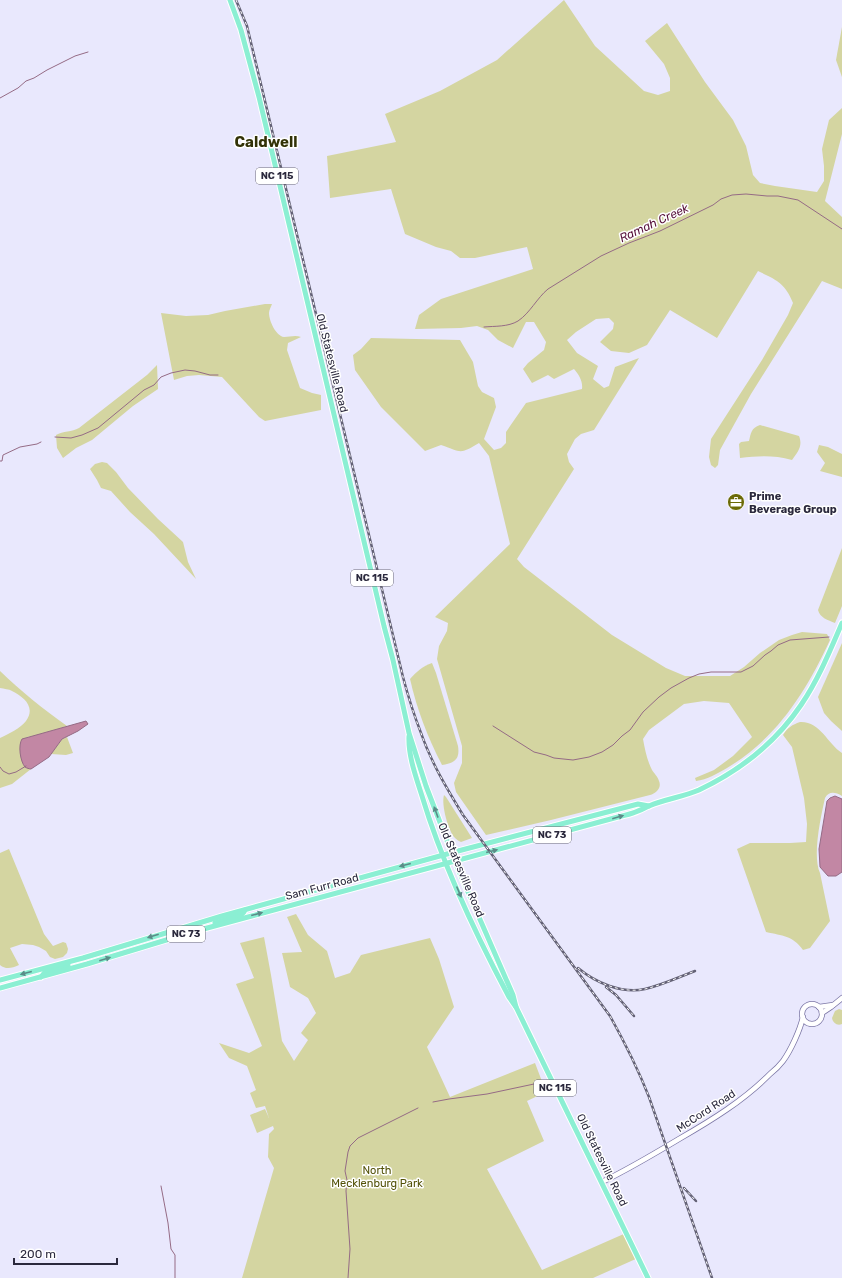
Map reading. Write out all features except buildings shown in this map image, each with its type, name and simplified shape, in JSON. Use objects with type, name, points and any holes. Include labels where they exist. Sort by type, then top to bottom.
[{"type":"main road","name":"Old Statesville Road","points":[[230,0],[241,30],[259,97],[409,733],[436,814],[454,861],[503,971],[513,995],[516,1007]]},
{"type":"main road","name":"Sam Furr Road","points":[[0,988],[87,964],[196,931],[640,811],[649,806],[675,799],[704,787],[734,770],[761,749],[801,706],[824,664],[842,623]]},
{"type":"main road","name":"Old Statesville Road","points":[[409,733],[409,744],[417,782],[446,864],[471,921],[509,997],[516,1007],[648,1278]]},
{"type":"main road","name":"Sam Furr Road","points":[[0,980],[108,950],[189,925],[451,852],[638,804],[649,806]]},
{"type":"main road","points":[[196,931],[222,920],[241,915],[245,910]]},
{"type":"main road","points":[[479,936],[488,949],[497,967],[503,971]]},
{"type":"main road","points":[[41,977],[45,972],[72,964],[108,950]]},
{"type":"street","name":"McCord Road","points":[[799,1032],[809,1024],[818,1022],[822,1013],[842,998]]},
{"type":"street","name":"McCord Road","points":[[602,1182],[667,1147],[717,1117],[738,1102],[760,1084],[784,1060],[799,1032],[803,1011],[813,1004],[819,1007],[833,1005]]},
{"type":"street","points":[[819,1007],[822,1013]]},
{"type":"street","points":[[803,1017],[809,1024]]},
{"type":"green space","points":[[564,0],[595,46],[644,91],[658,95],[670,91],[670,78],[664,64],[645,41],[667,23],[705,82],[733,120],[746,146],[753,175],[760,183],[817,192],[824,181],[822,149],[829,120],[842,108],[842,134],[825,201],[842,217],[842,289],[822,281],[751,394],[720,450],[718,465],[715,468],[711,465],[709,457],[711,439],[762,360],[788,315],[793,303],[787,291],[780,283],[758,271],[717,338],[670,310],[647,345],[629,353],[611,351],[600,342],[613,329],[614,323],[609,318],[596,319],[576,332],[567,340],[577,353],[598,366],[593,379],[604,388],[609,386],[615,367],[639,358],[594,430],[581,434],[575,439],[567,454],[569,462],[574,469],[517,559],[524,567],[612,635],[666,668],[685,676],[730,676],[779,640],[802,632],[827,634],[830,640],[811,678],[788,712],[761,743],[727,768],[708,778],[696,781],[695,778],[714,770],[733,756],[752,737],[729,703],[704,701],[684,704],[649,730],[643,739],[645,751],[652,770],[658,778],[660,784],[658,790],[654,793],[551,820],[486,835],[456,792],[454,783],[462,763],[462,746],[437,659],[439,646],[447,631],[448,623],[435,617],[510,544],[489,456],[479,443],[464,451],[457,451],[441,445],[425,451],[381,407],[355,370],[353,355],[371,338],[460,340],[473,362],[478,386],[482,392],[494,398],[496,407],[484,439],[494,450],[501,448],[506,443],[506,432],[526,403],[582,389],[582,383],[574,369],[554,379],[548,375],[532,383],[523,369],[544,350],[546,342],[534,322],[526,322],[513,348],[498,340],[488,330],[477,326],[461,328],[415,329],[419,315],[441,299],[533,269],[527,247],[475,258],[460,258],[451,251],[436,247],[405,234],[391,189],[330,198],[327,156],[396,142],[385,114],[440,91],[497,60]]},
{"type":"green space","points":[[842,27],[842,77],[836,60]]},
{"type":"green space","points":[[272,304],[269,311],[269,316],[278,334],[284,337],[301,337],[288,343],[287,350],[300,388],[321,395],[321,410],[265,421],[259,417],[222,377],[199,375],[187,376],[174,380],[161,313],[186,316],[208,315]]},
{"type":"green space","points":[[157,365],[158,389],[133,406],[92,440],[76,448],[63,458],[57,448],[56,435],[79,428],[147,375]]},
{"type":"green space","points":[[760,425],[799,436],[800,446],[798,452],[792,460],[766,456],[740,458],[739,444],[741,442],[749,441],[753,429]]},
{"type":"green space","points":[[819,445],[828,447],[842,454],[842,477],[820,471],[825,463],[817,452]]},
{"type":"green space","points":[[102,462],[107,463],[128,488],[183,542],[188,562],[196,579],[111,491],[101,488],[90,469],[95,464]]},
{"type":"green space","points":[[842,548],[842,606],[835,623],[822,617],[818,610]]},
{"type":"green space","points":[[842,643],[842,731],[824,713],[818,697]]},
{"type":"green space","points":[[432,663],[458,746],[456,760],[442,765],[423,724],[410,679],[420,670]]},
{"type":"green space","points":[[0,671],[32,700],[67,726],[36,736],[27,737],[20,747],[25,765],[31,769],[12,784],[0,788],[0,738],[24,724],[30,711],[27,703],[21,696],[11,690],[0,688]]},
{"type":"green space","points":[[800,722],[813,725],[842,753],[842,796],[832,793],[828,794],[825,798],[817,847],[818,866],[830,921],[810,948],[803,950],[795,941],[791,939],[782,935],[766,932],[737,849],[750,843],[806,842],[807,824],[804,798],[792,747],[783,735],[790,727]]},
{"type":"green space","points":[[67,737],[73,753],[66,755],[51,754],[62,739]]},
{"type":"green space","points":[[444,795],[472,838],[461,842],[452,835],[444,811]]},
{"type":"green space","points":[[9,849],[44,934],[53,946],[63,942],[66,943],[68,949],[67,953],[63,957],[55,959],[50,957],[46,951],[39,947],[22,944],[10,948],[19,965],[5,968],[0,965],[0,853]]},
{"type":"green space","name":"North Mecklenburg Park","points":[[296,914],[308,935],[327,951],[335,978],[350,973],[361,955],[430,938],[439,959],[454,1007],[427,1047],[450,1097],[535,1063],[546,1092],[527,1101],[544,1141],[487,1169],[542,1270],[626,1233],[638,1258],[593,1278],[242,1278],[274,1168],[268,1157],[269,1134],[274,1129],[273,1126],[257,1133],[250,1115],[265,1109],[269,1118],[265,1106],[256,1108],[250,1093],[256,1090],[247,1066],[229,1058],[219,1043],[249,1053],[262,1046],[236,984],[254,978],[240,943],[264,937],[282,1041],[294,1061],[308,1040],[301,1033],[316,1013],[308,998],[290,987],[282,953],[302,952],[287,917]]},
{"type":"green space","points":[[839,1009],[842,1010],[842,1024],[838,1025],[834,1023],[832,1018],[835,1011]]},
{"type":"shaded area","points":[[86,721],[88,724],[62,739],[49,757],[31,769],[25,767],[20,753],[22,739]]},
{"type":"shaded area","points":[[835,796],[842,799],[842,872],[836,876],[828,876],[820,867],[819,849],[827,801]]},
{"type":"waterway","points":[[0,98],[18,88],[26,81],[47,70],[75,56],[88,52]]},
{"type":"waterway","name":"Ramah Creek","points":[[484,327],[506,325],[518,321],[548,289],[601,256],[660,231],[713,205],[721,199],[732,195],[746,194],[778,196],[798,200],[842,229]]},
{"type":"waterway","points":[[55,437],[71,438],[98,428],[144,390],[154,385],[161,377],[171,373],[185,370],[218,375]]},
{"type":"waterway","points":[[0,461],[2,461],[3,455],[20,447],[41,442]]},
{"type":"waterway","points":[[493,726],[534,752],[554,758],[573,760],[589,757],[602,752],[613,745],[630,730],[643,712],[659,697],[689,678],[699,674],[711,672],[741,672],[753,666],[778,645],[790,640],[829,637]]},
{"type":"waterway","points":[[0,767],[3,771],[9,774],[26,766]]},
{"type":"waterway","points":[[433,1102],[487,1094],[548,1080]]},
{"type":"waterway","points":[[348,1278],[350,1249],[346,1191],[347,1180],[345,1171],[350,1146],[358,1138],[418,1108]]},
{"type":"waterway","points":[[161,1186],[171,1249],[175,1255],[175,1278]]},
{"type":"railway","points":[[236,0],[247,26],[403,677],[418,726],[434,765],[463,815],[610,1016],[621,1036],[649,1097],[712,1278]]},
{"type":"railway","points":[[578,968],[601,983],[618,989],[627,990],[645,989],[695,971]]},
{"type":"railway","points":[[606,987],[616,995],[634,1016]]},
{"type":"railway","points":[[684,1188],[696,1201]]},
{"type":"place","name":"Prime Beverage Group","points":[[736,502]]},
{"type":"district","name":"Caldwell","points":[[266,142]]}]
